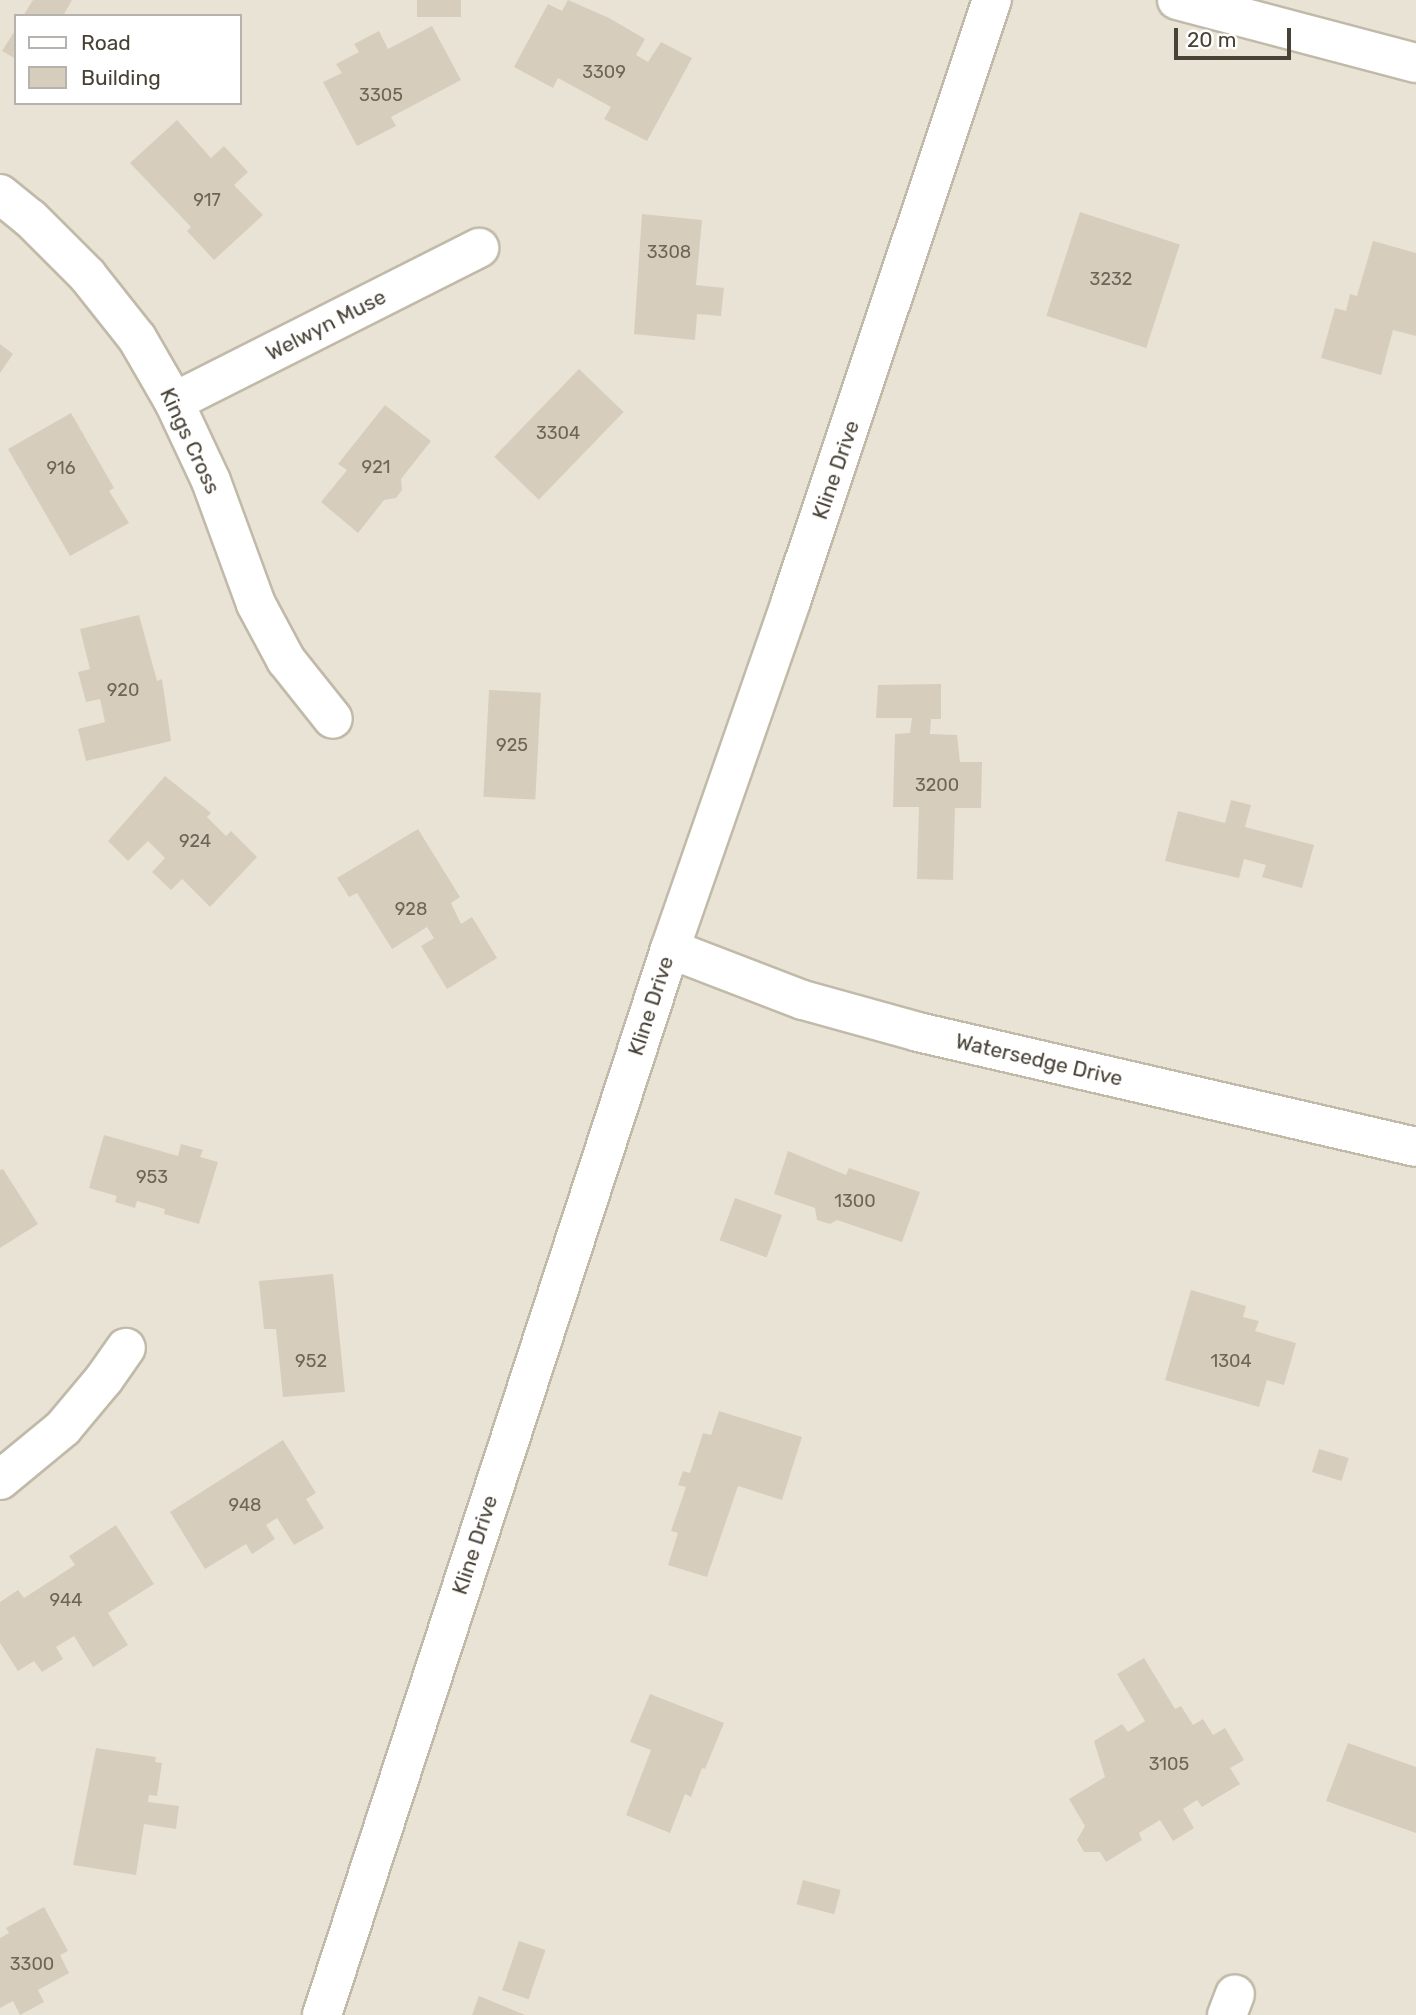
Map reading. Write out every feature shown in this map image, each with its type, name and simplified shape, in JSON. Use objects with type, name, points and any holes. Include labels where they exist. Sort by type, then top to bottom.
[{"type":"street","name":"Kline Drive","points":[[322,2015],[670,949],[796,588],[992,0]]},
{"type":"street","points":[[1177,0],[1416,63]]},
{"type":"street","name":"Kings Cross","points":[[0,194],[30,218],[88,275],[137,338],[174,402],[211,481],[256,604],[286,660],[333,719]]},
{"type":"street","name":"Welwyn Muse","points":[[174,402],[479,248]]},
{"type":"street","name":"Watersedge Drive","points":[[670,949],[803,1000],[918,1032],[1416,1147]]},
{"type":"street","points":[[0,1480],[63,1427],[104,1379],[125,1348]]},
{"type":"shaded area","points":[[0,0],[1416,0],[1416,2015],[0,2015]]},
{"type":"building","points":[[33,0],[72,0],[64,14],[24,14]]},
{"type":"building","points":[[417,0],[461,0],[461,17],[417,17]]},
{"type":"building","points":[[568,0],[609,18],[645,39],[636,55],[648,62],[661,42],[692,58],[647,141],[604,119],[611,107],[558,78],[553,88],[514,67],[548,4],[562,11]]},
{"type":"building","points":[[432,26],[461,80],[391,117],[396,126],[357,146],[323,82],[342,73],[336,64],[359,52],[354,44],[379,31],[388,49]]},
{"type":"building","points":[[14,32],[14,58],[2,51]]},
{"type":"building","points":[[177,120],[211,158],[224,146],[248,172],[234,185],[263,215],[214,260],[187,231],[191,227],[130,163]]},
{"type":"building","points":[[1080,212],[1180,244],[1146,348],[1046,316]]},
{"type":"building","points":[[642,214],[702,220],[696,285],[724,288],[721,316],[697,314],[695,340],[634,334]]},
{"type":"building","points":[[1373,241],[1416,253],[1416,336],[1393,330],[1381,375],[1321,358],[1335,308],[1346,311],[1350,294],[1357,296]]},
{"type":"building","points":[[0,344],[13,354],[0,373]]},
{"type":"building","points":[[579,369],[624,412],[539,500],[494,457]]},
{"type":"building","points":[[385,405],[431,441],[401,479],[402,490],[396,498],[384,500],[358,533],[321,502],[347,470],[338,464]]},
{"type":"building","points":[[71,413],[114,488],[109,491],[129,523],[70,556],[8,449]]},
{"type":"building","points":[[139,615],[157,681],[162,679],[171,741],[86,761],[78,729],[105,722],[100,699],[86,702],[78,672],[90,669],[80,629]]},
{"type":"building","points":[[941,684],[941,719],[931,719],[930,734],[957,735],[960,762],[982,762],[981,808],[955,808],[953,880],[917,879],[919,807],[893,807],[895,734],[910,733],[912,718],[876,718],[878,685]]},
{"type":"building","points":[[489,690],[541,693],[535,800],[483,797]]},
{"type":"building","points":[[165,776],[211,813],[207,817],[226,836],[231,831],[257,857],[210,907],[182,879],[171,890],[152,872],[165,858],[148,841],[128,861],[108,841]]},
{"type":"building","points":[[1231,800],[1251,805],[1245,827],[1314,845],[1302,888],[1262,877],[1266,865],[1244,859],[1239,878],[1165,861],[1178,811],[1225,823]]},
{"type":"building","points":[[418,829],[460,897],[451,903],[461,924],[472,917],[497,958],[447,989],[421,946],[434,938],[427,927],[392,949],[357,893],[349,897],[337,878]]},
{"type":"building","points":[[104,1135],[178,1156],[181,1144],[203,1150],[200,1157],[218,1162],[199,1224],[164,1214],[165,1209],[137,1201],[135,1208],[115,1202],[117,1196],[89,1188]]},
{"type":"building","points":[[788,1151],[846,1175],[849,1168],[920,1192],[902,1242],[837,1220],[830,1224],[817,1220],[815,1208],[774,1194]]},
{"type":"building","points":[[3,1169],[38,1224],[0,1248],[0,1170]]},
{"type":"building","points":[[735,1198],[782,1215],[767,1257],[720,1240]]},
{"type":"building","points":[[333,1274],[345,1392],[283,1397],[276,1329],[264,1329],[259,1281]]},
{"type":"building","points":[[1191,1290],[1246,1306],[1243,1317],[1259,1321],[1255,1331],[1296,1343],[1284,1385],[1267,1380],[1259,1407],[1165,1380]]},
{"type":"building","points":[[719,1411],[802,1437],[782,1500],[738,1486],[707,1577],[668,1565],[678,1533],[671,1531],[686,1487],[678,1485],[683,1471],[690,1473],[703,1433],[711,1435]]},
{"type":"building","points":[[283,1440],[316,1493],[306,1499],[324,1528],[294,1545],[277,1518],[266,1525],[275,1539],[252,1554],[246,1544],[205,1569],[170,1512]]},
{"type":"building","points":[[1319,1449],[1349,1458],[1342,1481],[1312,1472]]},
{"type":"building","points":[[116,1525],[154,1584],[108,1613],[128,1645],[93,1667],[74,1636],[56,1647],[63,1659],[42,1672],[34,1661],[18,1671],[0,1643],[0,1602],[18,1590],[24,1598],[75,1565],[69,1556]]},
{"type":"building","points":[[1144,1658],[1175,1709],[1181,1706],[1193,1725],[1203,1719],[1213,1735],[1225,1728],[1244,1760],[1230,1768],[1240,1784],[1202,1807],[1197,1800],[1183,1809],[1194,1828],[1173,1841],[1160,1820],[1139,1833],[1142,1840],[1106,1862],[1100,1852],[1084,1852],[1077,1840],[1085,1826],[1069,1799],[1105,1777],[1094,1741],[1122,1724],[1128,1732],[1145,1721],[1117,1674]]},
{"type":"building","points":[[650,1694],[724,1723],[691,1797],[685,1794],[670,1833],[626,1815],[651,1750],[630,1742]]},
{"type":"building","points":[[1348,1743],[1416,1767],[1416,1833],[1326,1801]]},
{"type":"building","points":[[96,1748],[156,1757],[155,1762],[162,1763],[157,1796],[149,1795],[148,1802],[179,1806],[176,1829],[144,1824],[136,1875],[73,1865]]},
{"type":"building","points":[[803,1880],[841,1890],[834,1914],[797,1904]]},
{"type":"building","points":[[44,1907],[68,1951],[60,1955],[69,1973],[38,1990],[44,2002],[20,2015],[13,2001],[0,2008],[0,1938],[9,1933],[6,1928]]},
{"type":"building","points":[[519,1941],[545,1950],[529,1999],[502,1990]]},
{"type":"building","points":[[479,1996],[525,2015],[472,2015]]}]
